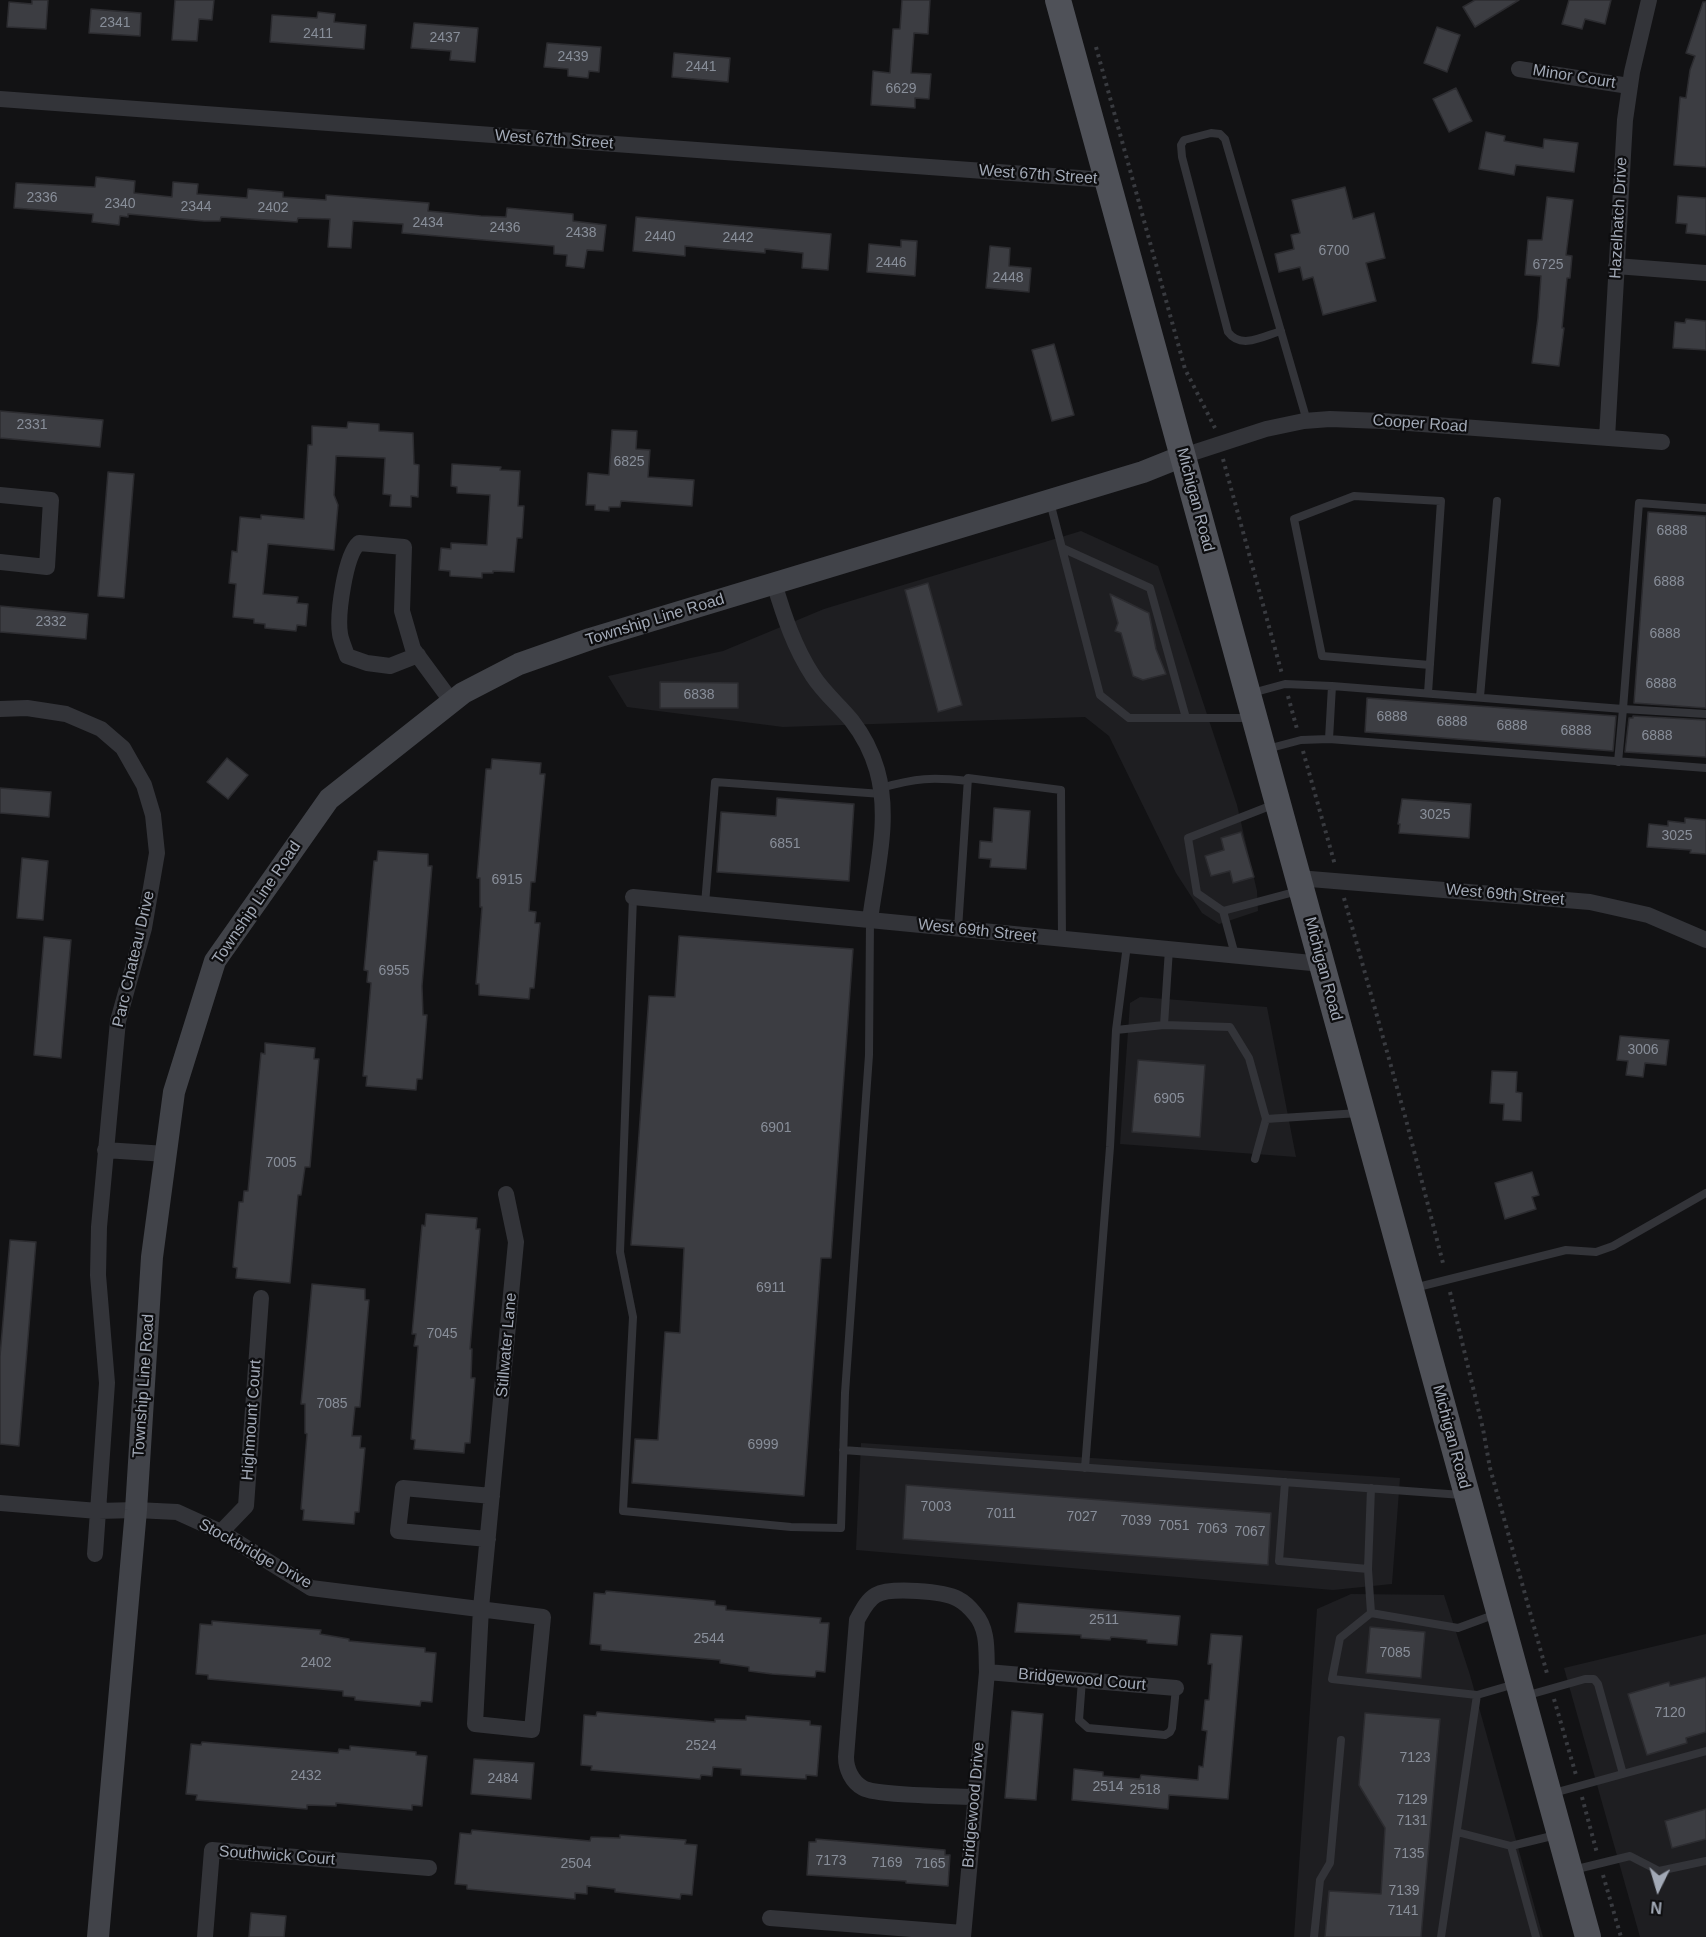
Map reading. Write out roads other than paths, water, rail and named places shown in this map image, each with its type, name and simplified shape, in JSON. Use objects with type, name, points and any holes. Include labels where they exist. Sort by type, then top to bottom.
[{"type":"main road","name":"Michigan Road","points":[[1058,0],[1588,1937]]},
{"type":"main road","name":"Township Line Road","points":[[98,1937],[136,1510],[152,1257],[174,1092],[215,961],[329,799],[463,693],[519,664],[590,639],[1151,470],[1183,456]]},
{"type":"street","name":"Hazelhatch Drive","points":[[1607,438],[1624,131],[1629,86],[1649,0]]},
{"type":"street","name":"Minor Court","points":[[1520,69],[1629,86]]},
{"type":"street","name":"West 67th Street","points":[[0,99],[1107,180]]},
{"type":"street","points":[[1616,266],[1706,273]]},
{"type":"street","name":"Cooper Road","points":[[1183,456],[1245,434],[1307,421],[1330,419],[1662,442]]},
{"type":"street","points":[[0,495],[51,500],[47,567],[0,562]]},
{"type":"street","points":[[418,655],[390,666],[368,663],[347,656],[340,633],[345,570],[354,547],[359,543],[404,547],[402,611],[413,649],[418,655],[452,702]]},
{"type":"street","points":[[774,584],[790,633],[800,654],[818,682],[859,731],[872,757],[881,791],[883,826],[870,920]]},
{"type":"street","name":"Parc Chateau Drive","points":[[0,709],[27,708],[66,714],[101,729],[123,748],[144,785],[153,815],[157,853],[144,928],[118,1021],[105,1150],[98,1242],[98,1275],[106,1383],[94,1554]]},
{"type":"street","name":"West 69th Street","points":[[1300,884],[1340,882],[1590,902],[1648,915],[1706,940]]},
{"type":"street","name":"West 69th Street","points":[[633,897],[1322,964]]},
{"type":"street","points":[[105,1150],[166,1154]]},
{"type":"street","name":"Stillwater Lane","points":[[481,1608],[516,1242],[506,1194]]},
{"type":"street","name":"Highmount Court","points":[[220,1532],[246,1506],[261,1298]]},
{"type":"street","points":[[488,1539],[398,1532],[402,1488],[492,1496]]},
{"type":"street","name":"Stockbridge Drive","points":[[0,1503],[98,1510],[177,1512],[220,1532],[311,1588],[481,1608],[543,1617],[532,1730],[475,1724],[481,1608]]},
{"type":"street","name":"Bridgewood Drive","points":[[963,1935],[987,1672],[984,1631],[976,1615],[958,1599],[942,1594],[895,1590],[877,1594],[865,1605],[857,1620],[846,1757],[852,1778],[864,1789],[975,1797]]},
{"type":"street","name":"Bridgewood Court","points":[[987,1672],[1176,1688]]},
{"type":"street","name":"Southwick Court","points":[[205,1937],[212,1850],[429,1868]]},
{"type":"street","points":[[770,1918],[963,1935]]},
{"type":"lane","points":[[1281,331],[1240,342],[1232,338],[1228,332],[1181,150],[1184,140],[1211,133],[1220,134],[1225,139],[1281,331],[1307,421]]},
{"type":"lane","points":[[1428,693],[1430,665],[1441,501],[1354,496],[1294,519],[1322,656],[1430,665]]},
{"type":"lane","points":[[1049,500],[1100,695],[1129,718],[1186,718],[1251,706],[1285,684],[1706,714]]},
{"type":"lane","points":[[1480,697],[1497,501]]},
{"type":"lane","points":[[1618,762],[1639,503],[1706,508]]},
{"type":"lane","points":[[1062,548],[1150,588],[1186,718]]},
{"type":"lane","points":[[1329,739],[1332,686]]},
{"type":"lane","points":[[1263,750],[1300,740],[1329,739],[1706,768]]},
{"type":"lane","points":[[705,904],[715,782],[881,791],[911,780],[936,778],[968,781]]},
{"type":"lane","points":[[958,929],[968,778],[1061,790],[1062,939]]},
{"type":"lane","points":[[1235,956],[1223,910],[1197,893],[1188,838],[1278,803]]},
{"type":"lane","points":[[1223,910],[1300,884]]},
{"type":"lane","points":[[633,897],[620,1252],[633,1317],[623,1511],[791,1527],[841,1528],[845,1393],[854,1239],[869,1055],[870,920]]},
{"type":"lane","points":[[1085,1468],[1110,1147],[1116,1030],[1128,945]]},
{"type":"lane","points":[[1164,1025],[1170,950]]},
{"type":"lane","points":[[1116,1030],[1164,1025],[1230,1027],[1249,1058],[1266,1119],[1256,1159]]},
{"type":"lane","points":[[1266,1119],[1362,1112]]},
{"type":"lane","points":[[1410,1288],[1566,1250],[1596,1252],[1613,1246],[1706,1193]]},
{"type":"lane","points":[[843,1450],[1466,1495]]},
{"type":"lane","points":[[1285,1482],[1279,1561],[1368,1569]]},
{"type":"lane","points":[[1371,1488],[1368,1569],[1371,1613]]},
{"type":"lane","points":[[1498,1613],[1458,1628],[1371,1613],[1340,1638],[1332,1679],[1477,1695],[1551,1689],[1585,1679],[1594,1679],[1598,1684],[1623,1774]]},
{"type":"lane","points":[[1082,1680],[1079,1720],[1083,1726],[1165,1735],[1172,1728],[1176,1688]]},
{"type":"lane","points":[[1441,1937],[1477,1695]]},
{"type":"lane","points":[[1314,1937],[1320,1880],[1330,1863],[1341,1740]]},
{"type":"lane","points":[[1549,1794],[1706,1751]]},
{"type":"lane","points":[[1457,1832],[1511,1846],[1560,1834]]},
{"type":"lane","points":[[1511,1846],[1536,1937]]},
{"type":"lane","points":[[1570,1870],[1630,1856],[1659,1871],[1706,1862]]}]
